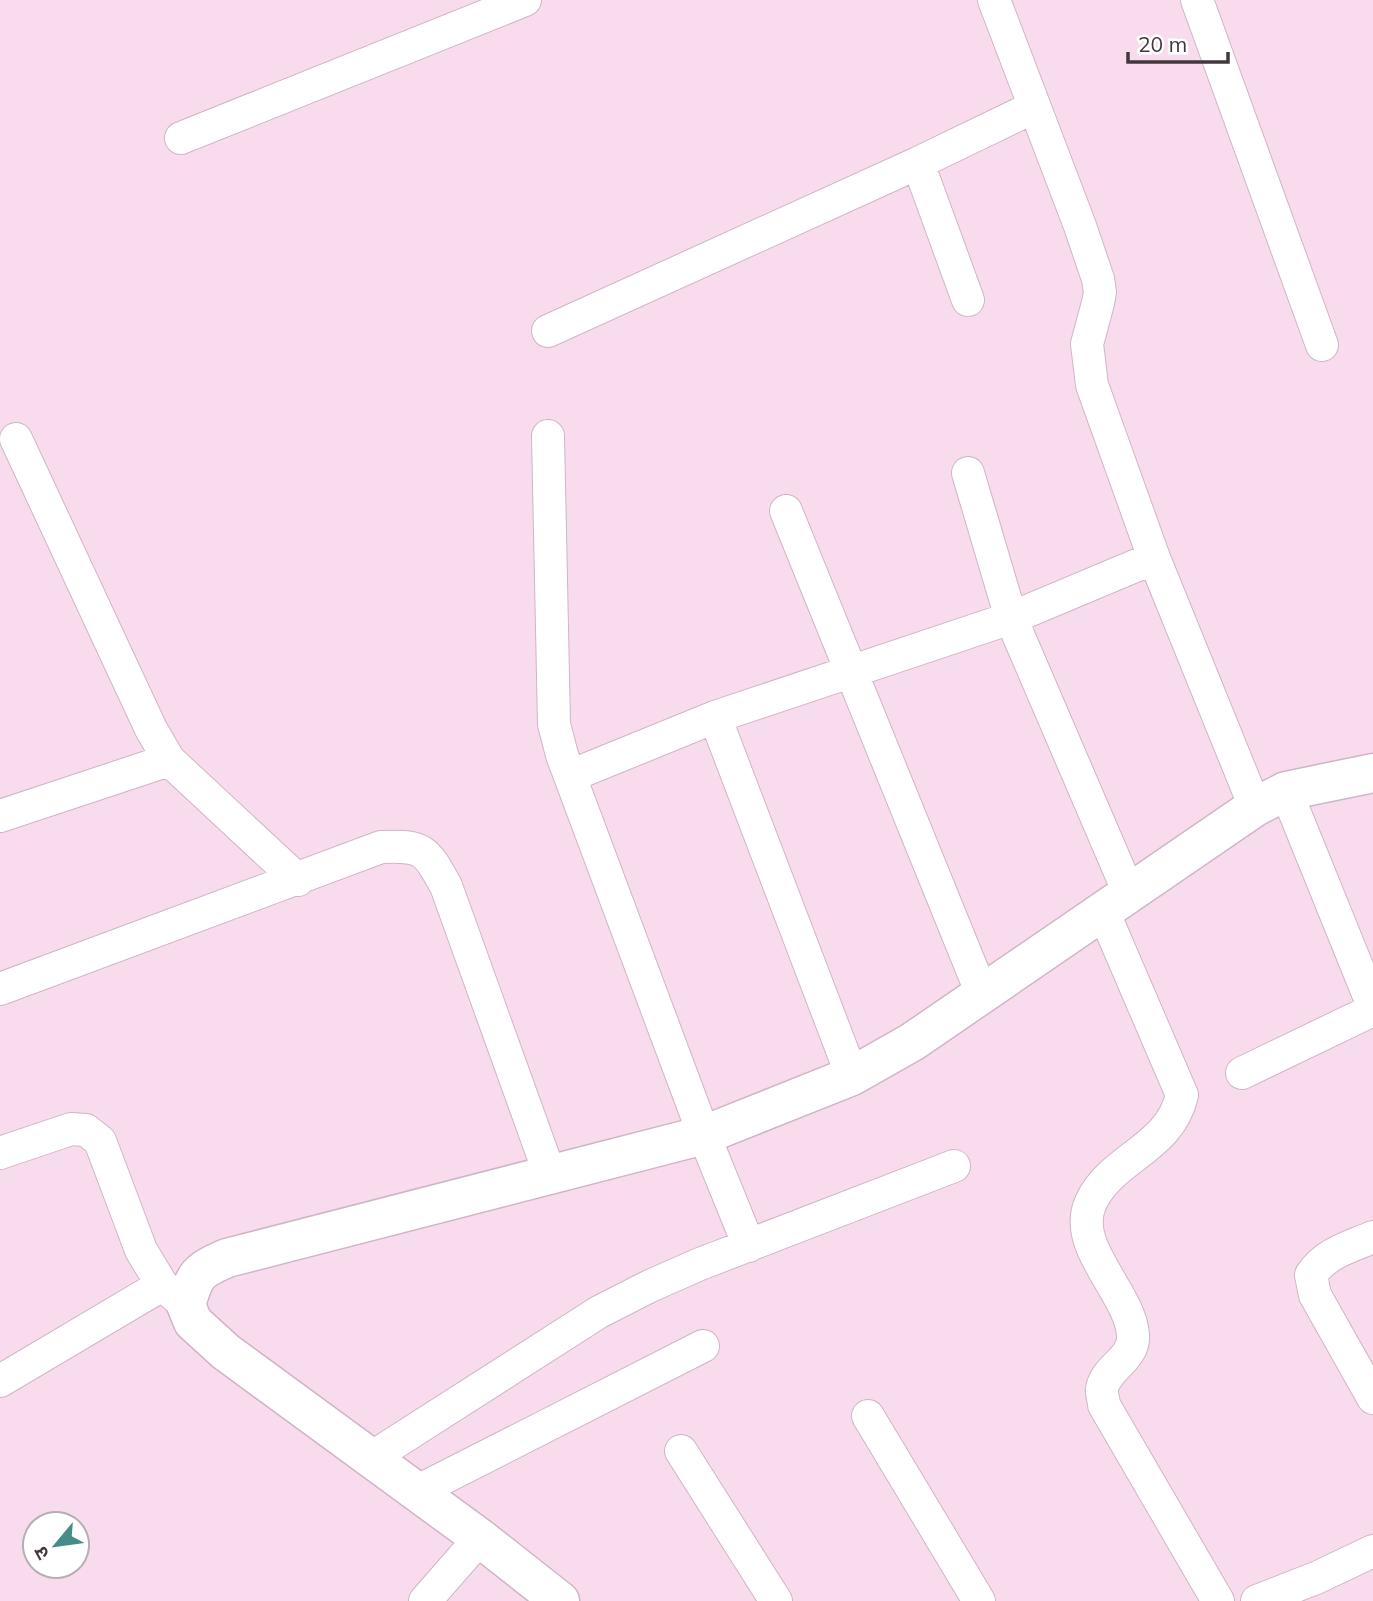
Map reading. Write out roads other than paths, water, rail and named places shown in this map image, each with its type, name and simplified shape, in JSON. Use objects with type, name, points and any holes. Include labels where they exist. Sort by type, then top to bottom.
[{"type":"street","points":[[994,0],[1098,279],[1100,292],[1087,344],[1090,373],[1154,558],[1373,1008],[1242,1073]]},
{"type":"street","points":[[1197,0],[1322,345]]},
{"type":"street","points":[[181,138],[513,2]]},
{"type":"street","points":[[548,331],[918,163],[1034,107]]},
{"type":"street","points":[[918,163],[968,300]]},
{"type":"street","points":[[548,436],[554,724],[570,776],[704,1135],[749,1246]]},
{"type":"street","points":[[16,439],[151,729],[169,760],[298,880]]},
{"type":"street","points":[[968,473],[1011,618],[1116,902],[1182,1095],[1179,1110],[1170,1126],[1102,1184],[1090,1203],[1085,1225],[1129,1318],[1134,1337],[1128,1354],[1108,1376],[1102,1389],[1104,1405],[1218,1601]]},
{"type":"street","points":[[786,511],[982,994]]},
{"type":"street","points":[[570,776],[715,717],[1011,618],[1154,558]]},
{"type":"street","points":[[715,717],[852,1076]]},
{"type":"street","points":[[0,816],[169,760]]},
{"type":"street","points":[[0,1381],[174,1295],[192,1285],[202,1269],[227,1258],[704,1135],[852,1076],[912,1042],[1271,799],[1373,772]]},
{"type":"street","points":[[0,989],[381,848],[409,846],[430,858],[446,886],[550,1175]]},
{"type":"street","points":[[0,1153],[71,1129],[86,1130],[100,1141],[141,1250],[193,1322],[226,1352],[480,1538],[560,1601]]},
{"type":"street","points":[[371,1458],[599,1312],[688,1269],[954,1166]]},
{"type":"street","points":[[1373,1237],[1333,1254],[1318,1264],[1311,1275],[1315,1295],[1373,1398]]},
{"type":"street","points":[[416,1492],[703,1346]]},
{"type":"street","points":[[868,1416],[979,1601]]},
{"type":"street","points":[[681,1451],[776,1601]]},
{"type":"street","points":[[425,1601],[480,1538]]},
{"type":"street","points":[[1256,1601],[1320,1589],[1373,1551]]}]
